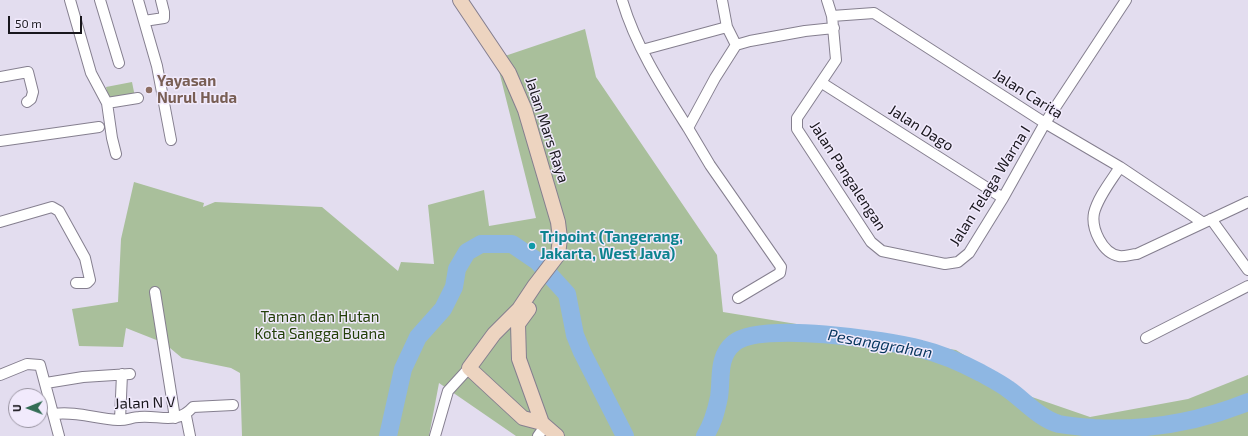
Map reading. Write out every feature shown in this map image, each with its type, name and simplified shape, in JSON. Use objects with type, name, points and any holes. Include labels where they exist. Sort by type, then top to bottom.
[{"type":"street","points":[[70,0],[91,74],[107,103],[116,154]]},
{"type":"street","points":[[100,0],[119,64]]},
{"type":"street","points":[[138,0],[157,66],[171,140]]},
{"type":"street","points":[[144,21],[164,18],[161,0]]},
{"type":"street","name":"Jalan Mars Raya","points":[[460,0],[509,73],[525,110],[558,222],[562,258],[538,288],[494,334],[470,368]]},
{"type":"street","points":[[622,0],[629,24],[656,77],[710,165],[781,267],[780,273],[738,298]]},
{"type":"street","points":[[722,0],[727,27],[736,45]]},
{"type":"street","name":"Jalan Pangalengan","points":[[826,0],[832,16],[836,60],[822,83],[797,118],[797,129],[871,242],[882,251],[945,264],[958,262]]},
{"type":"street","name":"Jalan Telaga Warna I","points":[[958,262],[969,253],[1003,198],[1045,123],[1126,0]]},
{"type":"street","name":"Jalan Carita","points":[[832,16],[874,13],[1045,123],[1207,220],[1248,270]]},
{"type":"street","points":[[642,50],[727,27]]},
{"type":"street","points":[[688,128],[715,78],[736,45],[805,31],[834,28]]},
{"type":"street","points":[[0,77],[28,72],[32,92],[31,99],[27,102]]},
{"type":"street","name":"Jalan Dago","points":[[822,83],[1003,198]]},
{"type":"street","points":[[107,103],[138,98]]},
{"type":"street","points":[[0,141],[99,127]]},
{"type":"street","points":[[1120,167],[1099,200],[1094,214],[1096,232],[1106,248],[1118,256],[1137,254],[1248,202]]},
{"type":"street","points":[[0,222],[52,207],[59,210],[85,258],[90,280],[87,283],[76,283]]},
{"type":"street","points":[[1146,338],[1248,286]]},
{"type":"street","name":"Jalan Mars Raya","points":[[538,288],[518,324],[517,352],[542,428]]},
{"type":"street","points":[[155,292],[175,418]]},
{"type":"street","points":[[0,375],[27,364],[40,365],[59,436]]},
{"type":"street","points":[[435,436],[448,391],[470,368],[523,418],[557,436]]},
{"type":"street","points":[[46,383],[83,377],[126,374],[120,420]]},
{"type":"street","name":"Jalan N V","points":[[54,414],[64,413],[120,420],[139,417],[175,418],[186,416],[193,408],[233,405]]},
{"type":"street","points":[[186,416],[190,436]]},
{"type":"green space","name":"Taman dan Hutan Kota Sangga Buana","points":[[585,29],[596,77],[717,255],[723,312],[956,350],[1032,397],[1090,417],[1188,399],[1248,375],[1248,436],[516,436],[439,383],[429,436],[242,436],[240,373],[231,368],[182,358],[164,343],[126,328],[123,347],[79,346],[72,309],[118,302],[121,239],[134,182],[204,203],[203,207],[215,202],[322,207],[398,271],[401,262],[434,264],[428,205],[484,190],[489,226],[536,218],[496,59]]},
{"type":"green space","points":[[132,82],[135,97],[109,102],[106,87]]},
{"type":"waterway","name":"Pesanggrahan","points":[[388,436],[403,369],[418,337],[443,309],[454,287],[457,269],[467,252],[481,244],[512,244],[537,261],[567,294],[575,335],[582,352],[625,436]]},
{"type":"waterway","name":"Pesanggrahan","points":[[705,436],[710,427],[719,397],[721,368],[725,355],[734,343],[748,337],[770,333],[825,334],[854,337],[904,345],[937,353],[967,366],[995,381],[1014,393],[1045,418],[1059,424],[1114,429],[1172,424],[1210,415],[1248,402]]},
{"type":"place","name":"Yayasan Nurul Huda","points":[[149,90]]},
{"type":"place","name":"Tripoint (Tangerang, Jakarta, West Java)","points":[[532,246]]}]
